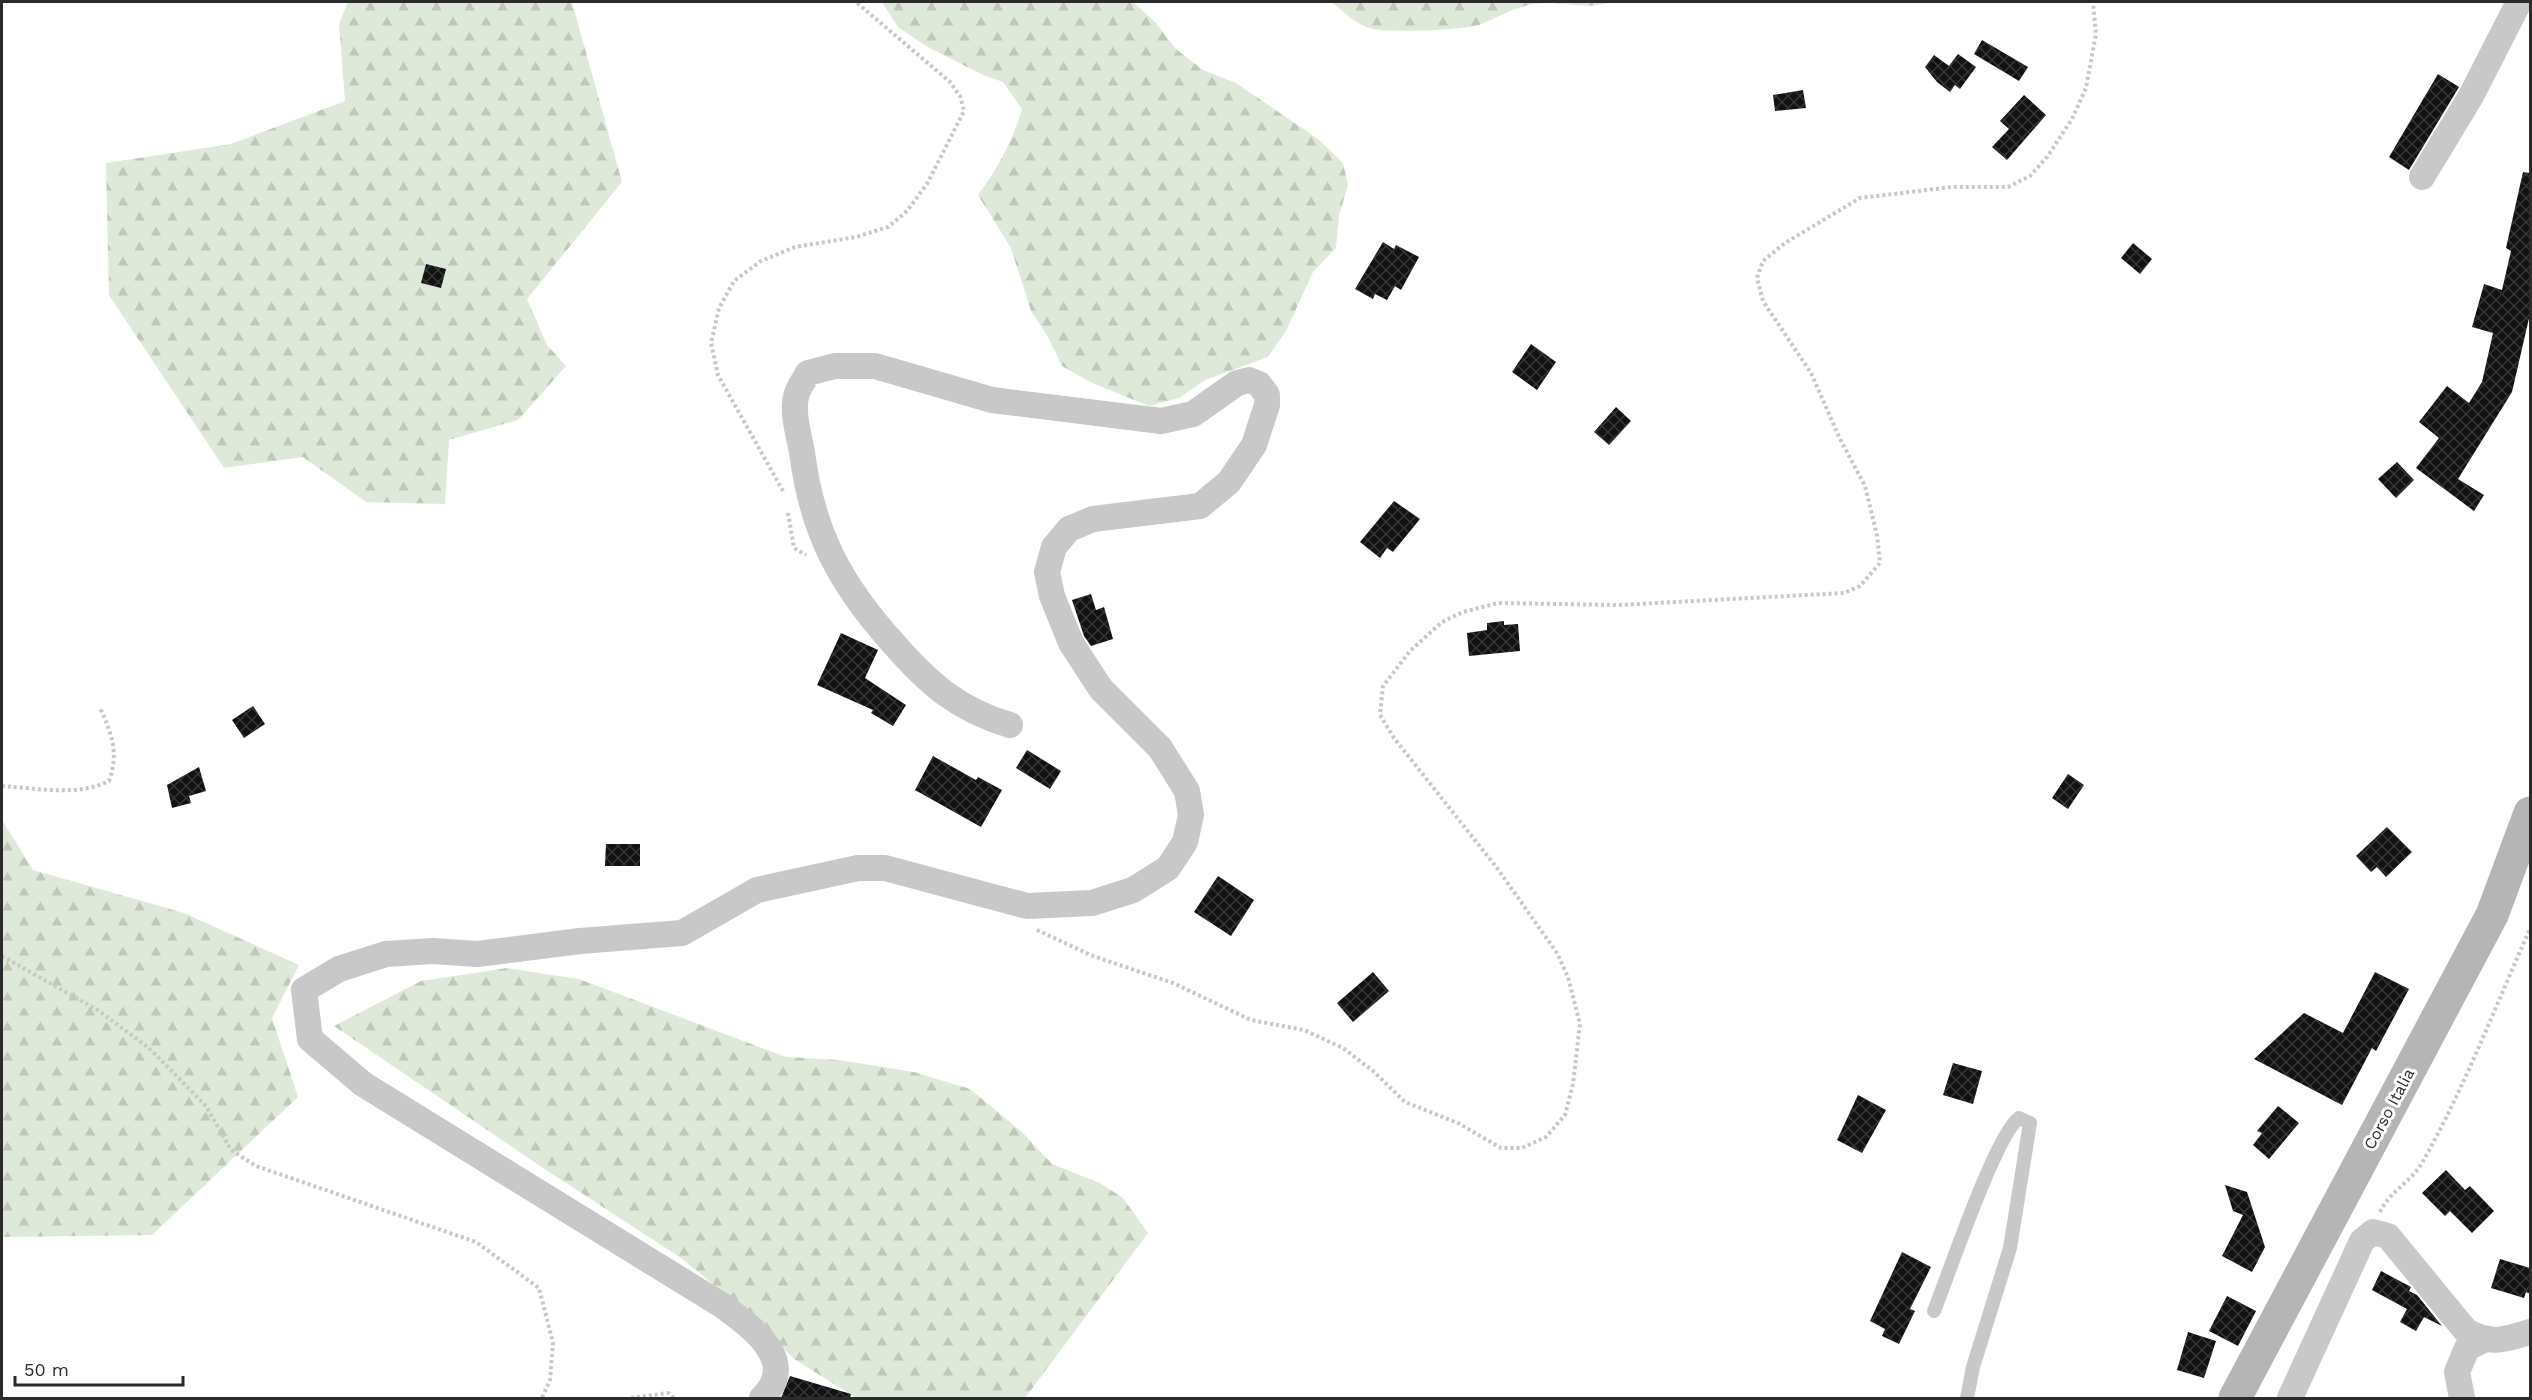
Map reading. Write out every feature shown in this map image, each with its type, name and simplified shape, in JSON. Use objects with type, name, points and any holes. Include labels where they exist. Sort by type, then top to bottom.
[{"type":"main road","name":"Corso Italia","points":[[2235,1398],[2492,915],[2530,813]]},
{"type":"street","points":[[2422,177],[2471,96],[2511,7]]},
{"type":"street","points":[[762,1398],[769,1392],[776,1373],[775,1356],[753,1329],[723,1306],[363,1084],[310,1039],[304,990],[339,969],[386,954],[433,951],[477,954],[580,941],[682,933],[757,890],[858,868],[885,868],[1027,906],[1092,903],[1133,890],[1168,868],[1185,842],[1191,815],[1187,791],[1160,748],[1101,689],[1071,643],[1052,596],[1047,572],[1054,547],[1069,529],[1093,519],[1200,506],[1229,482],[1254,445],[1267,405],[1267,395],[1259,384],[1249,380],[1237,383],[1193,414],[1161,421],[992,400],[875,366],[834,366],[808,374],[796,394],[796,414],[805,475],[815,514],[831,558],[863,610],[914,668],[943,694],[981,717],[1010,725]]},
{"type":"street","points":[[2290,1398],[2362,1241],[2369,1234],[2379,1232],[2388,1236],[2466,1330],[2483,1340],[2499,1341],[2530,1332]]},
{"type":"street","points":[[2462,1398],[2457,1372],[2467,1348],[2483,1340]]},
{"type":"lane","points":[[1934,1311],[2010,1124],[2019,1118],[2030,1123],[2010,1248],[1973,1367],[1967,1398]]},
{"type":"path","points":[[784,492],[718,375],[711,343],[719,309],[734,281],[761,261],[795,247],[856,237],[888,228],[907,211],[927,184],[964,111],[960,96],[950,82],[856,2]]},
{"type":"path","points":[[1029,927],[1093,956],[1173,983],[1251,1020],[1304,1030],[1343,1048],[1373,1071],[1405,1102],[1458,1123],[1501,1149],[1522,1148],[1546,1137],[1565,1115],[1573,1084],[1580,1024],[1568,977],[1557,952],[1497,868],[1394,738],[1380,715],[1383,686],[1410,651],[1442,622],[1463,612],[1498,603],[1619,605],[1844,593],[1860,586],[1880,563],[1877,535],[1865,486],[1840,439],[1811,373],[1763,301],[1757,278],[1763,261],[1785,243],[1860,198],[1952,188],[2008,187],[2030,176],[2047,157],[2072,119],[2086,88],[2096,34],[2093,2]]},
{"type":"path","points":[[786,503],[794,548],[817,560],[831,558]]},
{"type":"path","points":[[2,786],[75,790],[95,788],[109,781],[116,753],[112,735],[100,708]]},
{"type":"path","points":[[2369,1234],[2385,1200],[2420,1167],[2442,1126],[2530,929]]},
{"type":"path","points":[[2,956],[99,1011],[149,1048],[206,1106],[231,1150],[256,1166],[330,1189],[476,1242],[539,1288],[553,1343],[550,1380],[542,1398]]},
{"type":"path","points":[[631,1398],[668,1393],[674,1398]]},
{"type":"green space","points":[[348,2],[572,2],[622,182],[527,299],[547,345],[566,366],[518,420],[449,440],[445,504],[366,502],[303,457],[224,468],[109,295],[106,163],[231,144],[345,101],[339,24]]},
{"type":"green space","points":[[882,2],[1133,2],[1156,23],[1176,49],[1203,70],[1236,83],[1318,139],[1343,163],[1348,185],[1339,215],[1336,248],[1313,272],[1286,331],[1268,357],[1205,380],[1179,398],[1149,406],[1090,382],[1062,366],[1048,337],[1031,311],[1011,248],[978,195],[1004,154],[1022,109],[1003,82],[983,75],[926,46],[898,27]]},
{"type":"green space","points":[[1332,2],[1611,2],[1592,6],[1534,4],[1479,25],[1410,31],[1367,27],[1351,18]]},
{"type":"green space","points":[[2,820],[33,870],[184,913],[299,965],[272,1018],[298,1097],[152,1235],[2,1237]]},
{"type":"green space","points":[[507,968],[579,979],[786,1057],[839,1060],[914,1072],[970,1089],[1022,1132],[1052,1164],[1100,1183],[1123,1198],[1148,1233],[1025,1398],[856,1398],[794,1359],[754,1318],[681,1258],[540,1166],[334,1026],[421,981]]},
{"type":"building","points":[[1982,40],[2028,67],[2019,81],[1974,54]]},
{"type":"building","points":[[1958,54],[1976,67],[1960,89],[1955,85],[1950,92],[1937,82],[1925,67],[1934,55],[1949,66]]},
{"type":"building","points":[[2438,74],[2459,87],[2409,170],[2389,157]]},
{"type":"building","points":[[1803,90],[1806,108],[1775,111],[1773,95]]},
{"type":"building","points":[[2024,95],[2046,115],[2007,160],[1992,147],[2009,129],[2000,121]]},
{"type":"building","points":[[2523,172],[2530,173],[2530,314],[2512,392],[2458,479],[2484,495],[2474,511],[2416,468],[2439,438],[2419,422],[2447,386],[2469,403],[2482,382],[2493,333],[2472,327],[2484,284],[2502,290],[2511,251],[2506,248]]},
{"type":"building","points":[[1383,242],[1394,249],[1396,245],[1419,257],[1401,290],[1395,286],[1387,300],[1375,294],[1373,299],[1355,289]]},
{"type":"building","points":[[2133,243],[2152,259],[2140,274],[2121,258]]},
{"type":"building","points":[[426,264],[446,269],[441,288],[421,283]]},
{"type":"building","points":[[1531,344],[1556,362],[1537,390],[1512,372]]},
{"type":"building","points":[[1616,407],[1631,421],[1609,445],[1594,432]]},
{"type":"building","points":[[2397,462],[2414,480],[2396,498],[2378,479]]},
{"type":"building","points":[[1394,501],[1420,519],[1393,552],[1387,548],[1380,558],[1360,542]]},
{"type":"building","points":[[1091,594],[1096,610],[1104,607],[1113,639],[1091,646],[1084,636],[1072,600]]},
{"type":"building","points":[[1504,621],[1504,625],[1518,624],[1520,651],[1469,656],[1467,633],[1487,630],[1487,623]]},
{"type":"building","points":[[841,633],[878,650],[865,678],[906,705],[893,726],[871,713],[873,710],[817,685]]},
{"type":"building","points":[[253,706],[265,724],[244,738],[232,720]]},
{"type":"building","points":[[1027,750],[1061,771],[1050,789],[1016,768]]},
{"type":"building","points":[[933,756],[976,780],[978,777],[1002,790],[981,827],[915,790]]},
{"type":"building","points":[[199,767],[206,791],[189,796],[191,803],[172,808],[167,785]]},
{"type":"building","points":[[2068,774],[2084,785],[2068,809],[2052,798]]},
{"type":"building","points":[[2387,827],[2412,852],[2386,877],[2377,867],[2371,872],[2356,856]]},
{"type":"building","points":[[606,844],[640,844],[640,866],[605,866]]},
{"type":"building","points":[[1218,876],[1254,900],[1231,936],[1194,912]]},
{"type":"building","points":[[1373,972],[1389,991],[1353,1022],[1337,1003]]},
{"type":"building","points":[[2375,972],[2409,989],[2376,1051],[2372,1048],[2342,1105],[2254,1059],[2304,1013],[2343,1033]]},
{"type":"building","points":[[1953,1063],[1982,1071],[1973,1104],[1943,1095]]},
{"type":"building","points":[[1858,1095],[1886,1110],[1862,1153],[1837,1140]]},
{"type":"building","points":[[2278,1106],[2299,1123],[2269,1159],[2253,1145],[2262,1133],[2257,1131]]},
{"type":"building","points":[[2446,1170],[2465,1190],[2470,1186],[2494,1211],[2472,1233],[2450,1211],[2445,1216],[2422,1193]]},
{"type":"building","points":[[2225,1185],[2247,1192],[2265,1247],[2252,1272],[2222,1256],[2243,1215],[2233,1211]]},
{"type":"building","points":[[1902,1252],[1931,1267],[1910,1309],[1915,1311],[1899,1344],[1882,1336],[1885,1329],[1870,1321]]},
{"type":"building","points":[[2500,1259],[2530,1268],[2530,1294],[2526,1292],[2524,1298],[2491,1288]]},
{"type":"building","points":[[2381,1271],[2411,1287],[2409,1291],[2417,1295],[2442,1326],[2424,1317],[2416,1331],[2400,1322],[2407,1309],[2372,1290]]},
{"type":"building","points":[[2227,1296],[2256,1311],[2238,1346],[2209,1331]]},
{"type":"building","points":[[2188,1332],[2216,1341],[2204,1378],[2177,1370]]},
{"type":"building","points":[[790,1376],[851,1394],[850,1398],[781,1398]]}]
